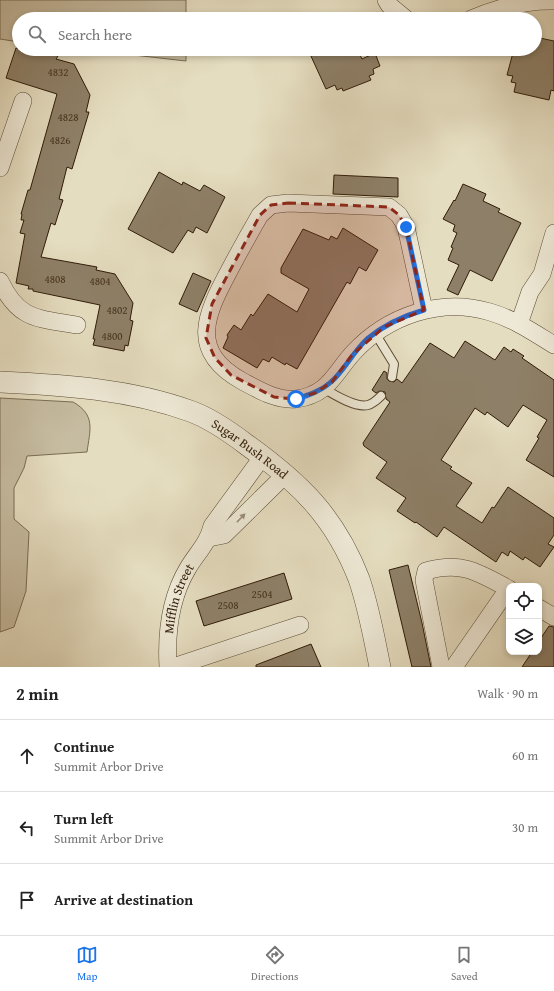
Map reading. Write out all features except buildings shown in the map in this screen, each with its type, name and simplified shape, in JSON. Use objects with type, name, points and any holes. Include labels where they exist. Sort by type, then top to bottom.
[{"type":"street","points":[[386,0],[389,5],[398,12]]},
{"type":"street","points":[[490,12],[529,0],[554,1]]},
{"type":"street","points":[[0,168],[23,101]]},
{"type":"street","points":[[424,310],[406,227],[399,215],[389,207],[288,203],[270,205],[260,215],[212,304],[207,321],[206,338],[215,358],[231,375],[274,397],[296,399],[315,393],[332,382],[352,354],[375,333],[404,316],[424,310],[470,308],[490,312],[520,324],[554,345]]},
{"type":"street","points":[[520,324],[530,292],[542,274],[554,233]]},
{"type":"street","points":[[0,281],[15,306],[29,316],[77,325]]},
{"type":"street","name":"Sugar Bush Road","points":[[0,382],[81,386],[155,400],[191,411],[227,431],[263,456],[286,474],[309,496],[325,516],[348,556],[367,604],[380,667]]},
{"type":"street","name":"Mifflin Street","points":[[168,667],[168,629],[176,592],[187,569],[209,538],[212,526],[263,456]]},
{"type":"street","points":[[209,538],[224,535],[286,474]]},
{"type":"street","points":[[441,667],[425,586],[426,571],[437,568],[458,566],[479,573],[506,587]]},
{"type":"street","points":[[454,667],[506,593]]},
{"type":"street","points":[[542,610],[554,618]]},
{"type":"street","points":[[172,667],[300,625]]},
{"type":"lane","points":[[375,333],[394,364],[392,377]]},
{"type":"lane","points":[[323,388],[338,397],[359,405],[368,405],[381,396]]},
{"type":"highlighted area","points":[[288,203],[389,207],[399,215],[406,227],[424,310],[384,327],[352,355],[332,382],[315,393],[295,399],[274,397],[231,375],[215,358],[206,338],[212,304],[260,215],[271,205]]},
{"type":"shaded area","points":[[0,0],[186,0],[186,12],[12,12],[12,41],[0,39]]},
{"type":"shaded area","points":[[142,56],[186,56],[186,61]]},
{"type":"shaded area","points":[[0,398],[73,402],[85,412],[90,424],[90,430],[87,452],[27,456],[24,468],[14,488],[14,519],[29,532],[26,591],[14,627],[0,632]]},
{"type":"route","points":[[296,399],[315,393],[332,382],[352,354],[367,339],[384,327],[404,316],[424,310],[406,227]]}]
